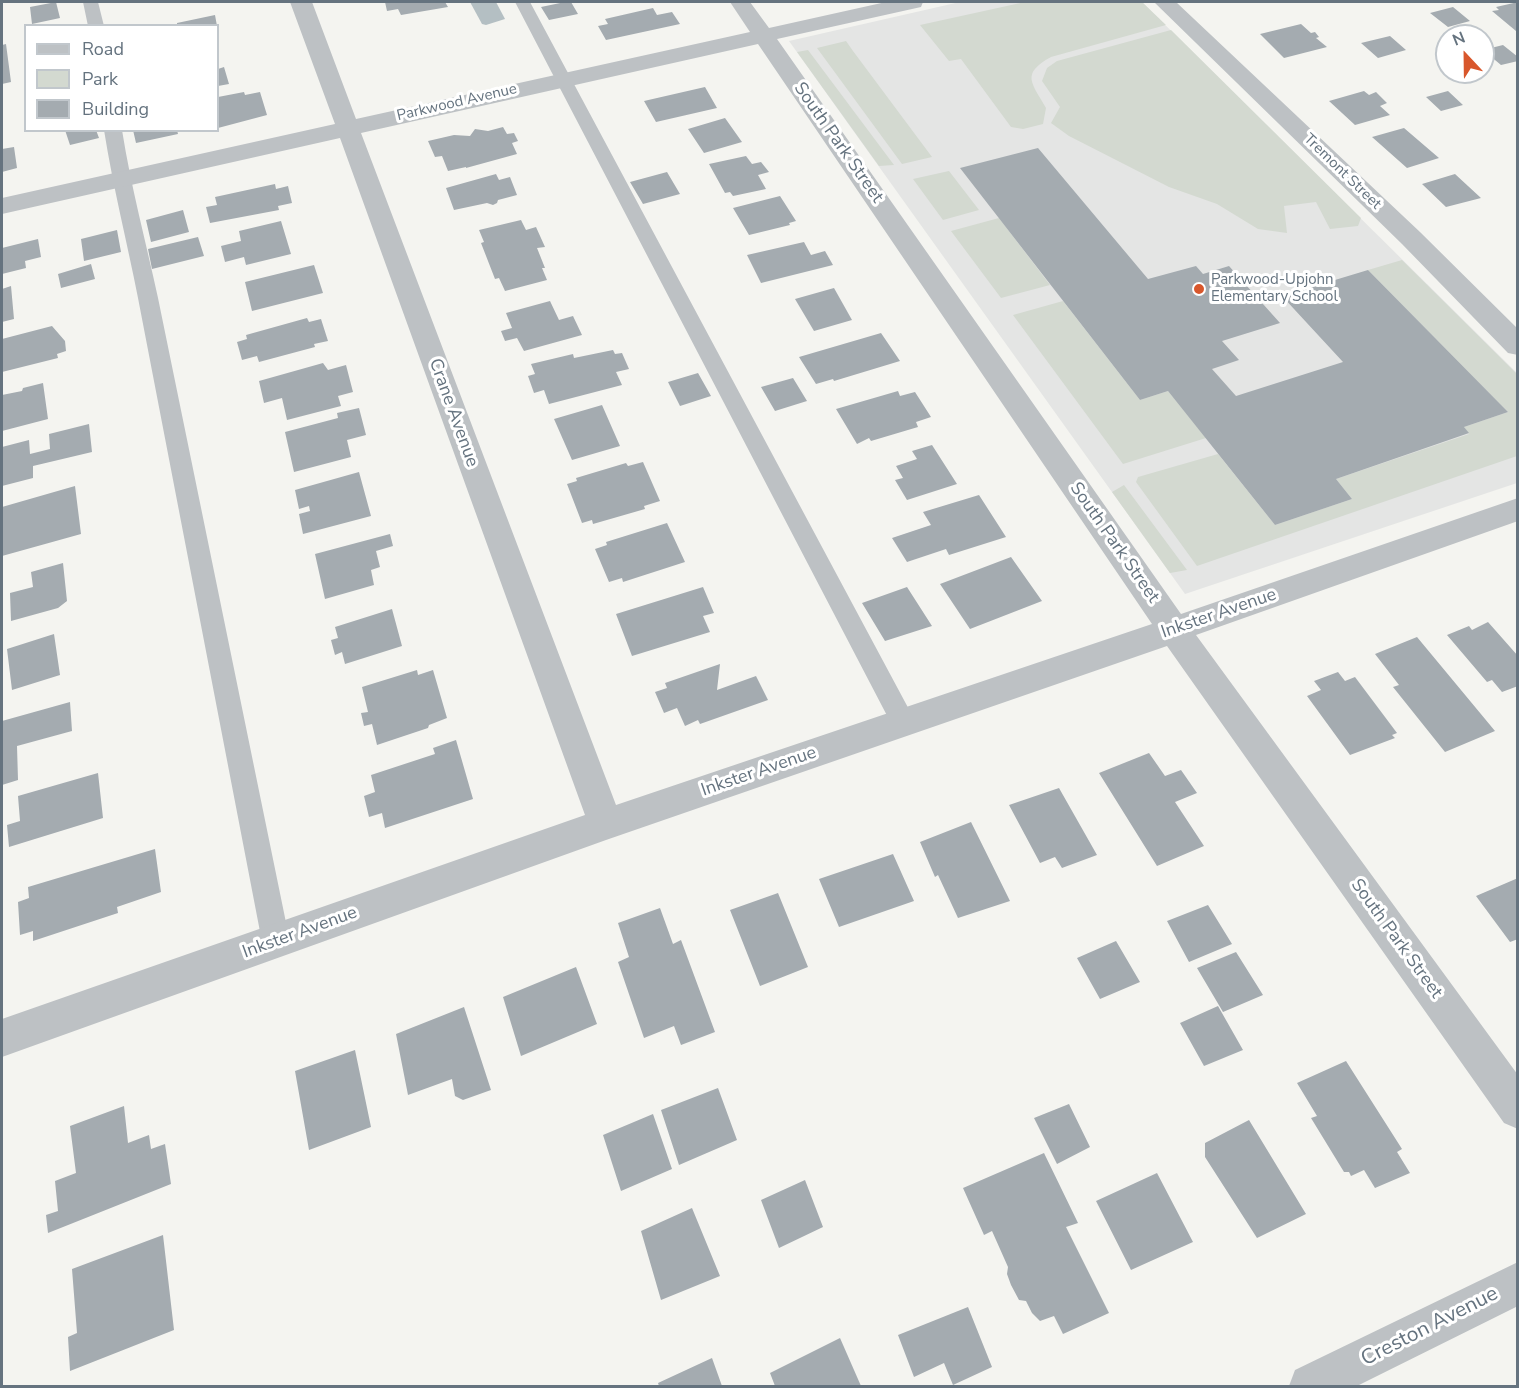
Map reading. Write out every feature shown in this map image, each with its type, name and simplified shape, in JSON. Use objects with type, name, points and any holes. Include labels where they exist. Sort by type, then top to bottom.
[{"type":"street","name":"Crane Avenue","points":[[301,2],[350,128],[606,824]]},
{"type":"street","name":"South Park Street","points":[[740,2],[1174,630],[1518,1109]]},
{"type":"street","name":"Parkwood Avenue","points":[[2,206],[913,2]]},
{"type":"street","name":"Tremont Street","points":[[1164,2],[1411,238],[1518,346]]},
{"type":"street","name":"Inkster Avenue","points":[[2,1038],[606,824],[1174,630],[1518,508]]},
{"type":"street","name":"Creston Avenue","points":[[1311,1386],[1518,1283]]},
{"type":"lane","points":[[91,2],[96,24]]},
{"type":"lane","points":[[522,2],[903,722]]},
{"type":"lane","points":[[113,132],[121,180],[132,217],[179,447],[216,650],[276,942]]},
{"type":"shaded area","points":[[470,2],[496,2],[505,19],[486,25],[482,24]]},
{"type":"shaded area","name":"Parkwood-Upjohn Elementary School","points":[[960,2],[1142,2],[1517,373],[1517,483],[1185,594],[789,41]]},
{"type":"green space","points":[[1025,2],[1142,2],[1166,25],[1051,57],[1041,63],[1032,74],[1032,80],[1046,108],[1043,124],[1023,129],[1011,127],[961,59],[949,61],[920,25]]},
{"type":"green space","points":[[1171,30],[1361,218],[1358,226],[1330,229],[1316,202],[1284,206],[1287,233],[1258,229],[1217,204],[1169,187],[1069,136],[1051,123],[1060,107],[1042,81],[1047,68],[1057,61]]},
{"type":"green space","points":[[846,41],[932,157],[902,164],[817,48]]},
{"type":"green space","points":[[808,50],[894,165],[879,166],[797,52]]},
{"type":"green space","points":[[949,171],[979,210],[943,220],[913,179]]},
{"type":"green space","points":[[999,218],[1050,285],[1001,298],[951,231]]},
{"type":"green space","points":[[1402,260],[1517,374],[1517,456],[1197,566],[1136,482],[1138,477],[1218,454],[1275,525],[1352,499],[1336,479],[1469,434],[1464,427],[1508,412],[1368,270]]},
{"type":"green space","points":[[1063,301],[1140,400],[1168,391],[1206,438],[1123,464],[1013,315]]},
{"type":"green space","points":[[1124,485],[1187,570],[1170,573],[1112,492]]},
{"type":"building","points":[[56,2],[60,18],[32,24],[30,7]]},
{"type":"building","points":[[385,2],[445,2],[448,7],[401,15],[398,9],[387,11]]},
{"type":"building","points":[[571,2],[578,14],[549,20],[541,7]]},
{"type":"building","points":[[1518,2],[1518,31],[1516,31],[1492,11],[1499,10],[1496,7]]},
{"type":"building","points":[[1453,7],[1470,21],[1444,24],[1430,13]]},
{"type":"building","points":[[653,8],[657,15],[672,12],[680,24],[606,40],[598,26],[608,24],[605,19]]},
{"type":"building","points":[[215,15],[217,24],[177,24]]},
{"type":"building","points":[[1301,24],[1311,33],[1315,32],[1319,37],[1316,38],[1327,47],[1284,58],[1260,34]]},
{"type":"building","points":[[1390,36],[1406,50],[1378,58],[1361,43]]},
{"type":"building","points":[[6,44],[11,82],[2,84],[2,45]]},
{"type":"building","points":[[1503,45],[1518,57],[1518,61],[1501,65],[1495,60],[1495,47]]},
{"type":"building","points":[[224,67],[229,84],[219,86],[219,69]]},
{"type":"building","points":[[705,87],[717,108],[656,122],[644,101]]},
{"type":"building","points":[[1364,91],[1369,95],[1376,92],[1387,103],[1380,106],[1390,115],[1355,125],[1329,101]]},
{"type":"building","points":[[1448,91],[1463,105],[1441,111],[1426,97]]},
{"type":"building","points":[[244,92],[245,95],[260,92],[267,115],[219,128],[219,97]]},
{"type":"building","points":[[725,118],[742,142],[704,153],[688,129]]},
{"type":"building","points":[[503,127],[507,134],[514,133],[518,141],[512,143],[517,154],[466,168],[448,171],[442,156],[435,157],[428,141],[454,135],[470,136],[475,129],[488,131]]},
{"type":"building","points":[[1404,128],[1439,158],[1407,168],[1372,137]]},
{"type":"building","points":[[66,132],[97,132],[99,138],[70,145]]},
{"type":"building","points":[[133,132],[178,132],[178,134],[136,143]]},
{"type":"building","points":[[14,147],[17,168],[2,172],[2,149]]},
{"type":"building","points":[[1038,148],[1148,279],[1196,266],[1203,274],[1229,266],[1280,323],[1222,341],[1239,360],[1212,369],[1236,396],[1343,362],[1282,296],[1368,270],[1508,412],[1464,427],[1469,433],[1336,479],[1352,499],[1275,525],[1168,391],[1140,400],[960,168]]},
{"type":"building","points":[[746,156],[752,164],[761,162],[769,172],[758,175],[766,189],[733,196],[730,192],[725,193],[709,164]]},
{"type":"building","points":[[667,172],[680,194],[643,204],[630,182]]},
{"type":"building","points":[[496,174],[499,180],[510,177],[517,195],[498,200],[493,205],[487,203],[454,210],[446,188]]},
{"type":"building","points":[[1455,174],[1481,198],[1446,207],[1422,184]]},
{"type":"building","points":[[275,184],[276,189],[288,186],[292,203],[278,206],[279,210],[210,223],[206,207],[217,205],[215,197]]},
{"type":"building","points":[[780,196],[796,221],[789,223],[790,225],[749,235],[733,208]]},
{"type":"building","points":[[183,210],[189,232],[151,242],[146,220]]},
{"type":"building","points":[[521,220],[526,230],[536,227],[545,247],[537,248],[547,280],[505,291],[499,278],[495,279],[481,243],[484,242],[479,230]]},
{"type":"building","points":[[281,221],[291,254],[246,265],[244,257],[225,262],[221,246],[241,241],[239,231]]},
{"type":"building","points":[[117,230],[121,252],[84,261],[81,239]]},
{"type":"building","points":[[198,237],[204,256],[152,269],[148,249]]},
{"type":"building","points":[[38,239],[41,257],[25,261],[26,268],[2,274],[2,248]]},
{"type":"building","points":[[804,242],[811,255],[825,251],[833,265],[761,283],[747,255]]},
{"type":"building","points":[[91,264],[95,279],[61,288],[58,274]]},
{"type":"building","points":[[314,265],[323,293],[252,311],[245,282]]},
{"type":"building","points":[[11,286],[14,319],[2,322],[2,289]]},
{"type":"building","points":[[834,288],[852,320],[814,331],[795,299]]},
{"type":"building","points":[[550,301],[559,320],[573,316],[582,335],[524,351],[517,338],[505,341],[501,331],[512,328],[506,313]]},
{"type":"building","points":[[307,318],[309,322],[321,319],[328,341],[314,344],[315,347],[259,362],[257,356],[242,360],[237,342],[247,339],[246,335]]},
{"type":"building","points":[[52,326],[65,341],[66,351],[57,354],[58,358],[2,372],[2,339]]},
{"type":"building","points":[[881,333],[900,361],[834,381],[833,379],[816,384],[799,357]]},
{"type":"building","points":[[613,350],[615,354],[622,353],[629,369],[616,372],[622,385],[549,404],[544,390],[534,393],[528,376],[535,374],[531,364],[573,354],[574,358]]},
{"type":"building","points":[[323,363],[328,370],[346,365],[353,392],[338,396],[341,406],[287,420],[282,398],[264,403],[259,381]]},
{"type":"building","points":[[698,373],[711,396],[680,406],[668,382]]},
{"type":"building","points":[[793,378],[807,401],[775,411],[761,387]]},
{"type":"building","points":[[43,383],[48,419],[2,431],[2,395]]},
{"type":"building","points":[[898,391],[900,396],[915,392],[931,417],[916,422],[918,427],[871,441],[869,438],[857,444],[836,409]]},
{"type":"building","points":[[602,405],[620,446],[572,460],[554,419]]},
{"type":"building","points":[[359,408],[366,435],[347,440],[351,457],[294,472],[285,432],[338,418],[337,413]]},
{"type":"building","points":[[89,424],[92,452],[33,466],[33,478],[2,486],[2,447],[29,440],[30,454],[50,449],[49,434]]},
{"type":"building","points":[[932,445],[957,484],[907,500],[895,480],[903,478],[896,466],[917,459],[912,451]]},
{"type":"building","points":[[643,462],[660,501],[644,506],[645,509],[593,524],[592,520],[582,523],[567,484],[577,481],[576,478],[626,463],[628,466]]},
{"type":"building","points":[[359,472],[371,516],[303,534],[299,514],[310,511],[309,506],[299,509],[295,490]]},
{"type":"building","points":[[75,486],[81,534],[2,556],[2,507]]},
{"type":"building","points":[[979,495],[1006,537],[949,555],[946,549],[907,562],[892,538],[931,525],[923,512]]},
{"type":"building","points":[[667,523],[685,562],[623,582],[622,578],[609,582],[595,549],[607,545],[606,542]]},
{"type":"building","points":[[390,534],[393,546],[376,551],[380,567],[371,570],[374,585],[325,599],[315,554]]},
{"type":"building","points":[[1011,557],[1042,601],[970,629],[940,584]]},
{"type":"building","points":[[63,563],[67,601],[58,608],[11,621],[10,593],[33,587],[31,572]]},
{"type":"building","points":[[703,587],[714,613],[703,616],[710,632],[632,656],[616,614]]},
{"type":"building","points":[[907,587],[932,626],[885,641],[862,603]]},
{"type":"building","points":[[392,609],[402,646],[345,664],[342,652],[335,655],[331,640],[338,638],[335,627]]},
{"type":"building","points":[[1488,622],[1518,656],[1518,686],[1502,692],[1492,680],[1487,682],[1447,635],[1469,626],[1472,630]]},
{"type":"building","points":[[54,634],[60,675],[12,690],[7,649]]},
{"type":"building","points":[[1417,637],[1495,731],[1445,752],[1393,687],[1399,685],[1375,654]]},
{"type":"building","points":[[720,664],[717,690],[756,676],[768,700],[700,724],[698,720],[685,726],[677,708],[664,713],[655,692],[667,688],[665,683]]},
{"type":"building","points":[[417,670],[418,675],[433,670],[447,718],[429,725],[428,728],[377,745],[372,724],[364,726],[361,713],[368,712],[362,687]]},
{"type":"building","points":[[1338,672],[1345,681],[1355,677],[1397,733],[1392,735],[1395,738],[1350,755],[1307,696],[1321,690],[1314,681]]},
{"type":"building","points":[[70,702],[72,731],[17,746],[18,780],[2,785],[2,721]]},
{"type":"building","points":[[456,740],[473,799],[385,828],[382,813],[369,817],[364,796],[375,792],[371,775],[435,754],[433,748]]},
{"type":"building","points":[[1149,753],[1165,776],[1181,770],[1197,793],[1175,802],[1204,846],[1157,866],[1099,773]]},
{"type":"building","points":[[98,773],[103,818],[9,847],[7,825],[20,821],[18,796]]},
{"type":"building","points":[[1059,788],[1097,855],[1062,868],[1055,857],[1040,863],[1009,805]]},
{"type":"building","points":[[971,822],[1010,901],[958,918],[938,875],[935,877],[920,842]]},
{"type":"building","points":[[155,849],[161,892],[117,907],[118,913],[33,941],[33,931],[20,935],[18,902],[29,898],[28,887]]},
{"type":"building","points":[[893,854],[914,901],[839,927],[819,879]]},
{"type":"building","points":[[1518,878],[1518,939],[1510,942],[1476,896]]},
{"type":"building","points":[[778,893],[808,967],[760,986],[730,910]]},
{"type":"building","points":[[1208,905],[1232,944],[1189,962],[1167,921]]},
{"type":"building","points":[[660,908],[673,944],[681,940],[715,1032],[681,1045],[674,1026],[644,1038],[618,962],[629,957],[618,923]]},
{"type":"building","points":[[1116,941],[1140,982],[1100,999],[1077,958]]},
{"type":"building","points":[[1236,952],[1263,995],[1223,1012],[1197,968]]},
{"type":"building","points":[[576,967],[597,1024],[521,1056],[503,997]]},
{"type":"building","points":[[1218,1006],[1243,1050],[1204,1066],[1180,1023]]},
{"type":"building","points":[[464,1007],[491,1090],[463,1100],[455,1096],[452,1079],[408,1095],[396,1034]]},
{"type":"building","points":[[355,1050],[371,1127],[309,1150],[295,1071]]},
{"type":"building","points":[[1346,1061],[1402,1149],[1397,1152],[1410,1173],[1375,1188],[1364,1170],[1351,1176],[1349,1172],[1344,1172],[1311,1118],[1317,1116],[1297,1083]]},
{"type":"building","points":[[718,1088],[737,1140],[679,1165],[661,1110]]},
{"type":"building","points":[[1069,1104],[1090,1147],[1057,1164],[1034,1118]]},
{"type":"building","points":[[124,1106],[128,1143],[149,1135],[151,1149],[165,1144],[171,1184],[48,1233],[46,1215],[58,1211],[55,1181],[76,1173],[70,1126]]},
{"type":"building","points":[[653,1114],[672,1169],[621,1191],[603,1135]]},
{"type":"building","points":[[1249,1120],[1306,1214],[1257,1238],[1205,1157],[1205,1143]]},
{"type":"building","points":[[1044,1153],[1078,1223],[1066,1227],[1109,1313],[1063,1334],[1054,1316],[1040,1321],[1032,1313],[1026,1301],[1019,1300],[1011,1285],[1007,1274],[1008,1267],[992,1231],[984,1235],[963,1188]]},
{"type":"building","points":[[1157,1173],[1193,1242],[1131,1270],[1096,1201]]},
{"type":"building","points":[[805,1180],[823,1227],[779,1248],[761,1200]]},
{"type":"building","points":[[692,1208],[720,1276],[661,1300],[641,1231]]},
{"type":"building","points":[[163,1235],[174,1330],[70,1371],[68,1337],[77,1333],[72,1269]]},
{"type":"building","points":[[968,1307],[992,1367],[953,1385],[944,1363],[914,1377],[898,1335]]},
{"type":"building","points":[[840,1338],[861,1386],[775,1386],[770,1373]]},
{"type":"building","points":[[712,1358],[722,1386],[659,1386],[658,1383]]},
{"type":"place","name":"Parkwood-Upjohn Elementary School","points":[[1199,289]]}]
